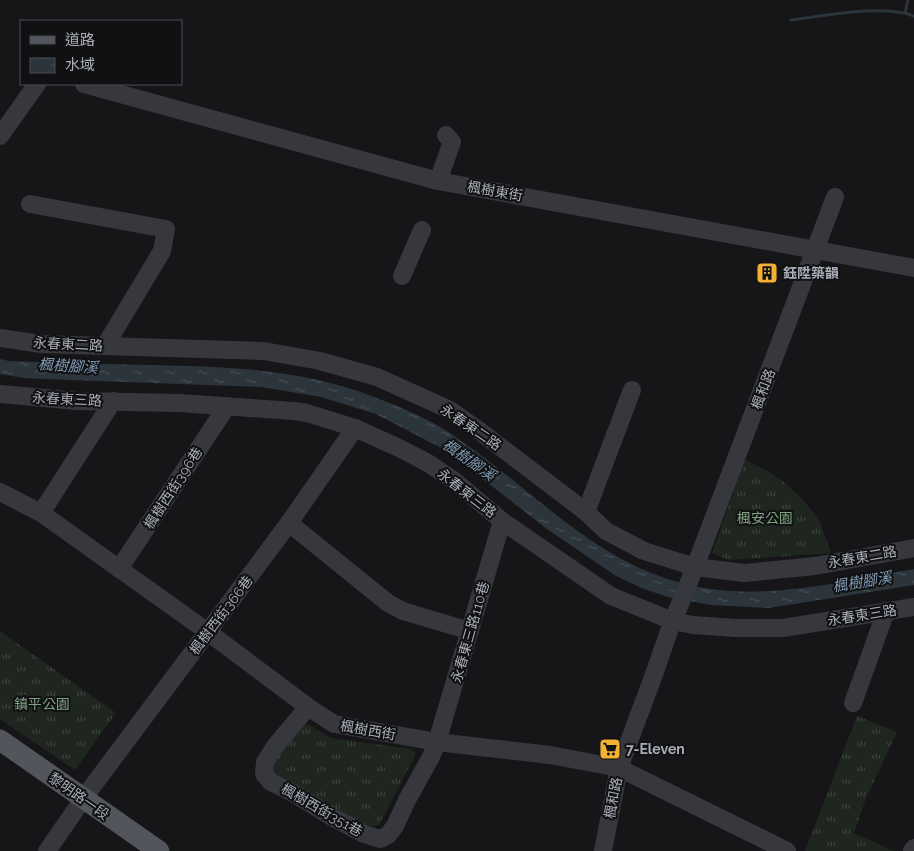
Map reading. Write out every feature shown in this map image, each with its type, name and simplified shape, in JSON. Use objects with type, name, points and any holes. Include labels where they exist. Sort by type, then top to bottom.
[{"type":"main road","name":"黎明路一段","points":[[0,740],[159,851]]},
{"type":"street","points":[[0,136],[36,85]]},
{"type":"street","name":"楓樹東街","points":[[88,85],[438,181],[914,268]]},
{"type":"street","points":[[438,181],[452,142],[446,135]]},
{"type":"street","name":"楓和路","points":[[603,851],[619,768],[676,613],[835,197]]},
{"type":"street","points":[[30,204],[166,229],[162,251],[104,346]]},
{"type":"street","points":[[402,276],[422,230]]},
{"type":"street","name":"永春東二路","points":[[0,338],[41,344],[264,351],[320,361],[377,377],[450,410],[586,512],[606,531],[692,574],[745,573],[815,566],[914,548]]},
{"type":"street","points":[[586,512],[632,390]]},
{"type":"street","name":"永春東三路","points":[[0,394],[78,401],[227,406],[294,411],[354,428],[428,462],[456,482],[502,521],[611,596],[676,613],[694,625],[735,628],[783,628],[914,607]]},
{"type":"street","points":[[41,513],[113,401]]},
{"type":"street","name":"楓樹西街396巷","points":[[119,569],[227,406]]},
{"type":"street","name":"楓樹西街366巷","points":[[47,851],[83,799],[289,523],[354,428]]},
{"type":"street","name":"楓樹西街","points":[[0,492],[41,513],[334,724],[437,742],[550,756],[619,768],[787,851]]},
{"type":"street","name":"永春東三路110巷","points":[[437,742],[502,521]]},
{"type":"street","points":[[289,523],[388,603],[403,611],[470,631]]},
{"type":"street","points":[[853,703],[886,611]]},
{"type":"street","name":"楓樹西街351巷","points":[[308,707],[276,745],[265,762],[264,774],[271,782],[372,837],[380,839],[388,835],[395,826],[437,742]]},
{"type":"green space","name":"楓安公園","points":[[745,460],[766,470],[785,483],[805,502],[819,520],[831,553],[729,560],[712,553]]},
{"type":"green space","name":"鎮平公園","points":[[0,631],[116,713],[75,770],[0,719]]},
{"type":"green space","points":[[857,716],[897,732],[865,801],[854,833],[893,851],[805,851]]},
{"type":"green space","points":[[309,725],[331,738],[411,749],[416,754],[379,825],[368,827],[276,778],[269,768],[299,726]]},
{"type":"water","name":"楓樹腳溪","points":[[0,359],[27,362],[235,368],[319,380],[347,387],[374,397],[438,426],[490,462],[584,535],[616,556],[651,573],[689,585],[753,592],[823,585],[914,569],[914,585],[769,608],[711,605],[668,597],[644,589],[616,576],[547,529],[447,451],[376,414],[321,397],[261,387],[24,378],[0,374]]},
{"type":"waterway","points":[[905,13],[908,0]]},
{"type":"waterway","points":[[791,20],[870,11],[886,11],[914,16]]},
{"type":"place","name":"鈺陞築韻","points":[[767,273]]},
{"type":"place","name":"7-Eleven","points":[[610,749]]}]
